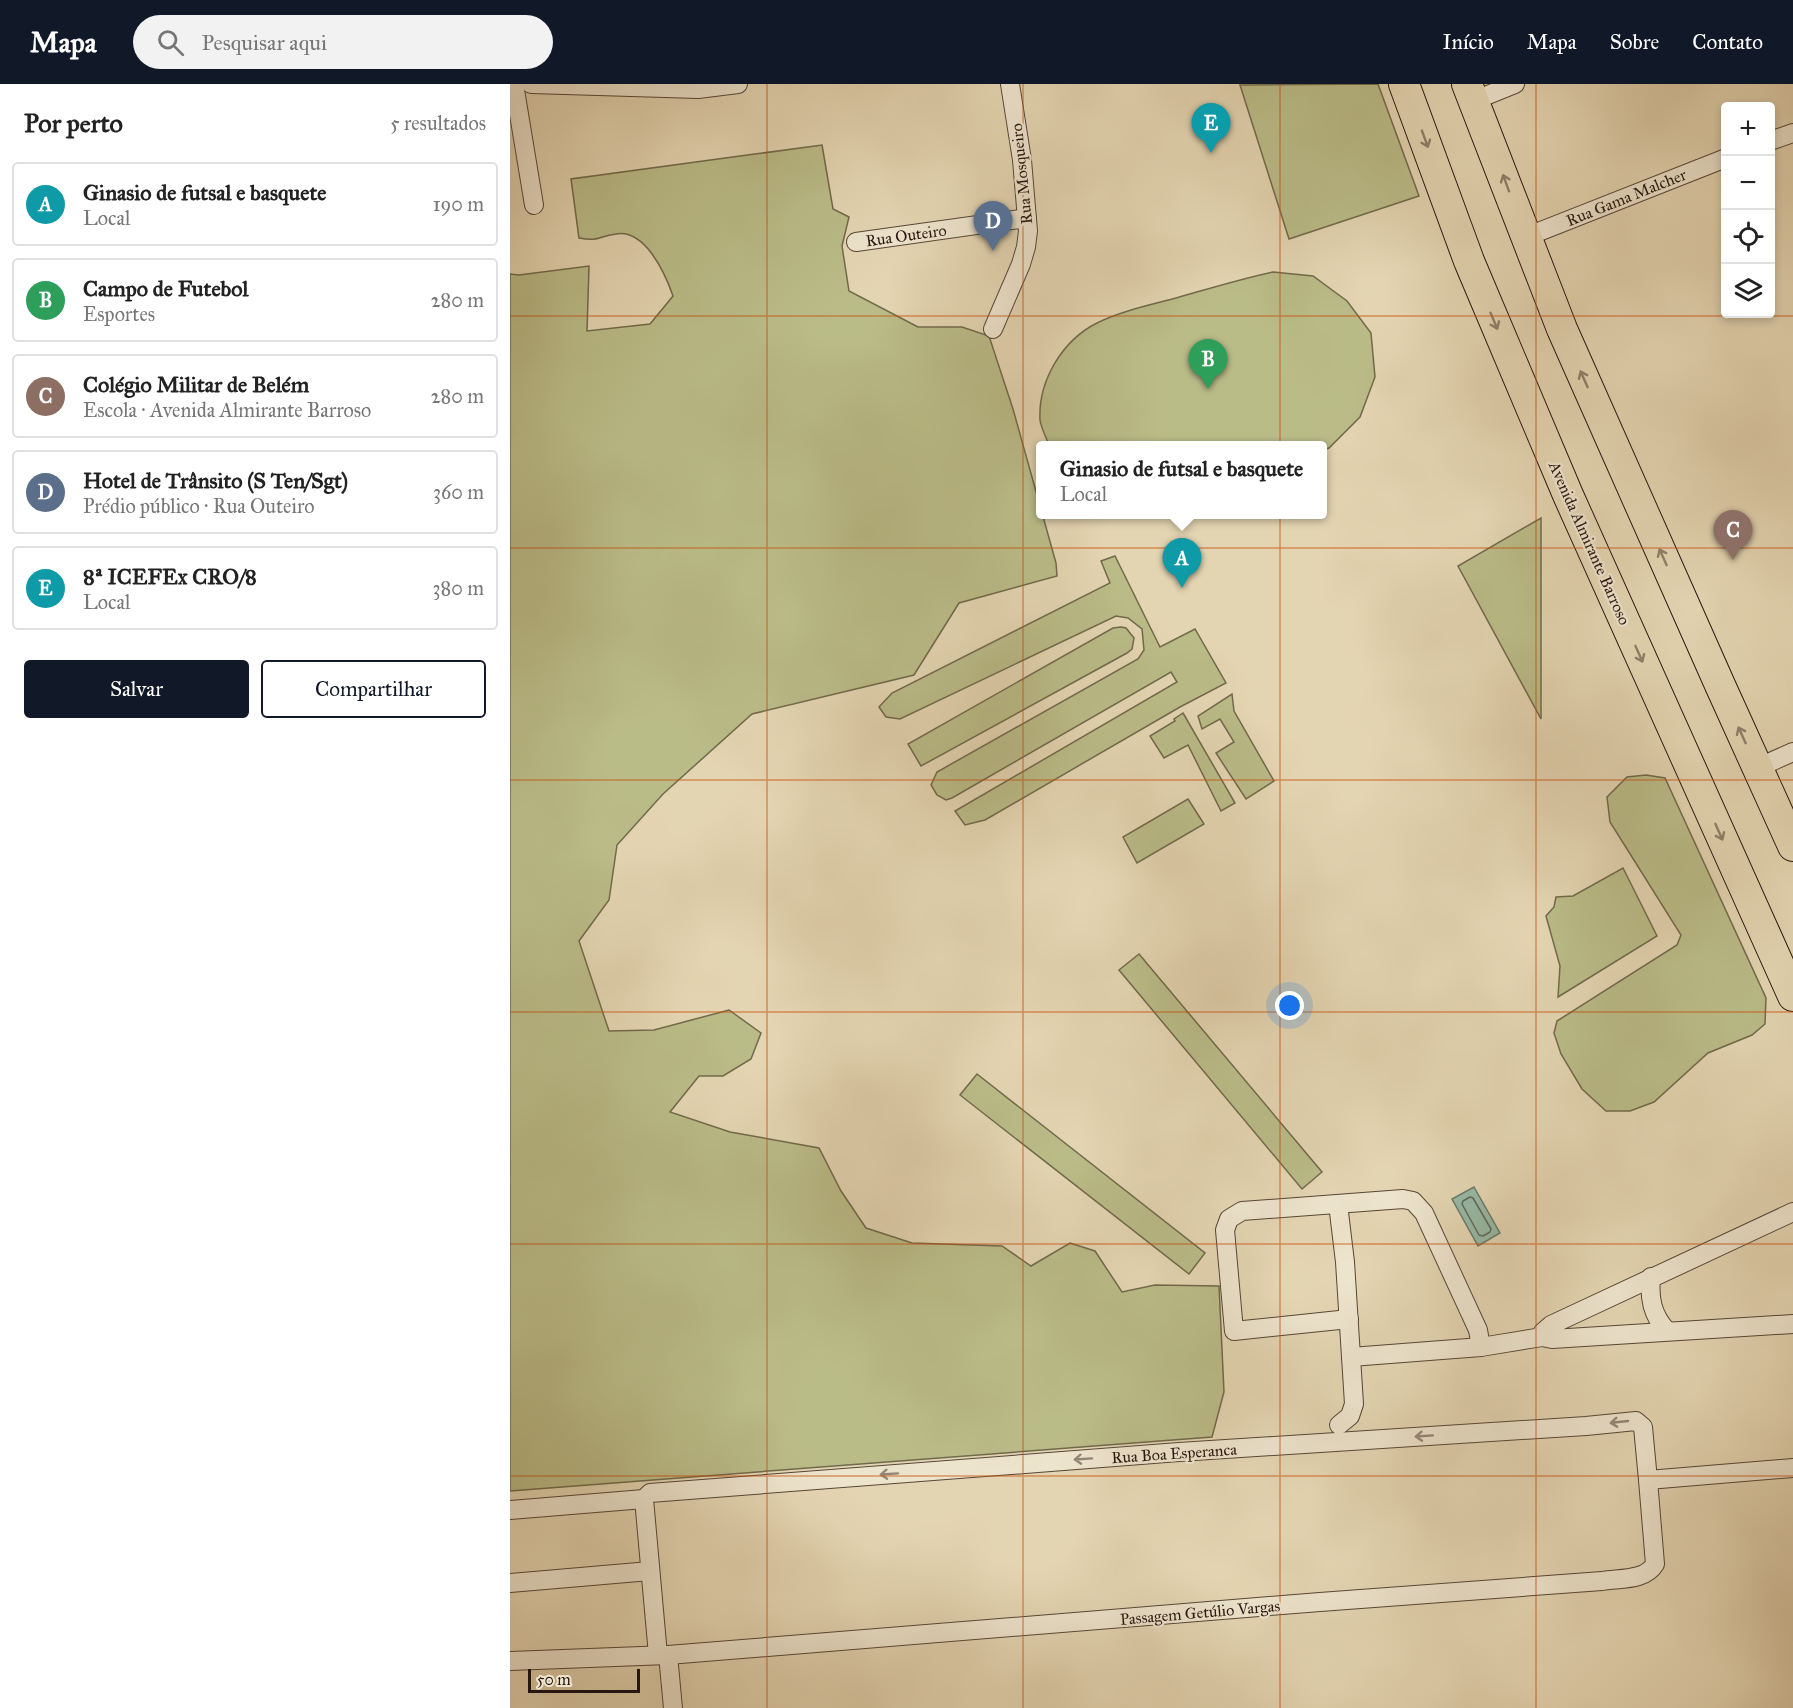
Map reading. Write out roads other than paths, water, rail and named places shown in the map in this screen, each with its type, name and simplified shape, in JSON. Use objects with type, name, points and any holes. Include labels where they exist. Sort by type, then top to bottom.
[{"type":"highway","name":"Avenida Almirante Barroso","points":[[1404,84],[1469,261],[1568,495],[1793,996]]},
{"type":"highway","points":[[1470,92],[1567,339],[1793,846]]},
{"type":"street","points":[[514,84],[534,205]]},
{"type":"street","points":[[531,84],[698,89],[738,84]]},
{"type":"street","name":"Rua Mosqueiro","points":[[993,329],[1026,246],[1027,218],[1022,160],[1010,84]]},
{"type":"street","points":[[1470,92],[1515,84]]},
{"type":"street","points":[[1775,139],[1793,133]]},
{"type":"street","name":"Rua Gama Malcher","points":[[1526,237],[1721,160]]},
{"type":"street","name":"Rua Outeiro","points":[[856,242],[1027,218]]},
{"type":"street","points":[[1757,768],[1793,752]]},
{"type":"street","points":[[1349,1319],[1234,1330],[1224,1230],[1229,1219],[1242,1211],[1403,1199],[1418,1204],[1478,1330],[1481,1347]]},
{"type":"street","points":[[1338,1204],[1354,1404],[1350,1416],[1339,1425]]},
{"type":"street","points":[[1542,1337],[1543,1332],[1551,1325],[1793,1212]]},
{"type":"street","points":[[1651,1277],[1652,1304],[1658,1321],[1667,1331]]},
{"type":"street","points":[[1351,1357],[1481,1347],[1542,1337],[1552,1339],[1793,1324]]},
{"type":"street","name":"Rua Boa Esperanca","points":[[510,1510],[647,1496],[1179,1452],[1636,1420],[1643,1427],[1648,1480]]},
{"type":"street","points":[[1648,1480],[1793,1468]]},
{"type":"street","name":"Passagem Getúlio Vargas","points":[[510,1661],[663,1655],[1602,1581],[1645,1575],[1655,1564],[1648,1480]]},
{"type":"street","points":[[647,1496],[650,1571],[673,1708]]},
{"type":"street","points":[[510,1583],[650,1571]]},
{"type":"water","points":[[1474,1187],[1500,1233],[1478,1246],[1452,1199]]},
{"type":"place","name":"8ª ICEFEx CRO/8","points":[[1211,153]]},
{"type":"place","name":"Hotel de Trânsito (S Ten/Sgt)","points":[[993,251]]},
{"type":"place","name":"Campo de Futebol","points":[[1208,389]]},
{"type":"place","name":"Colégio Militar de Belém","points":[[1733,560]]},
{"type":"place","name":"Ginasio de futsal e basquete","points":[[1182,588]]}]
